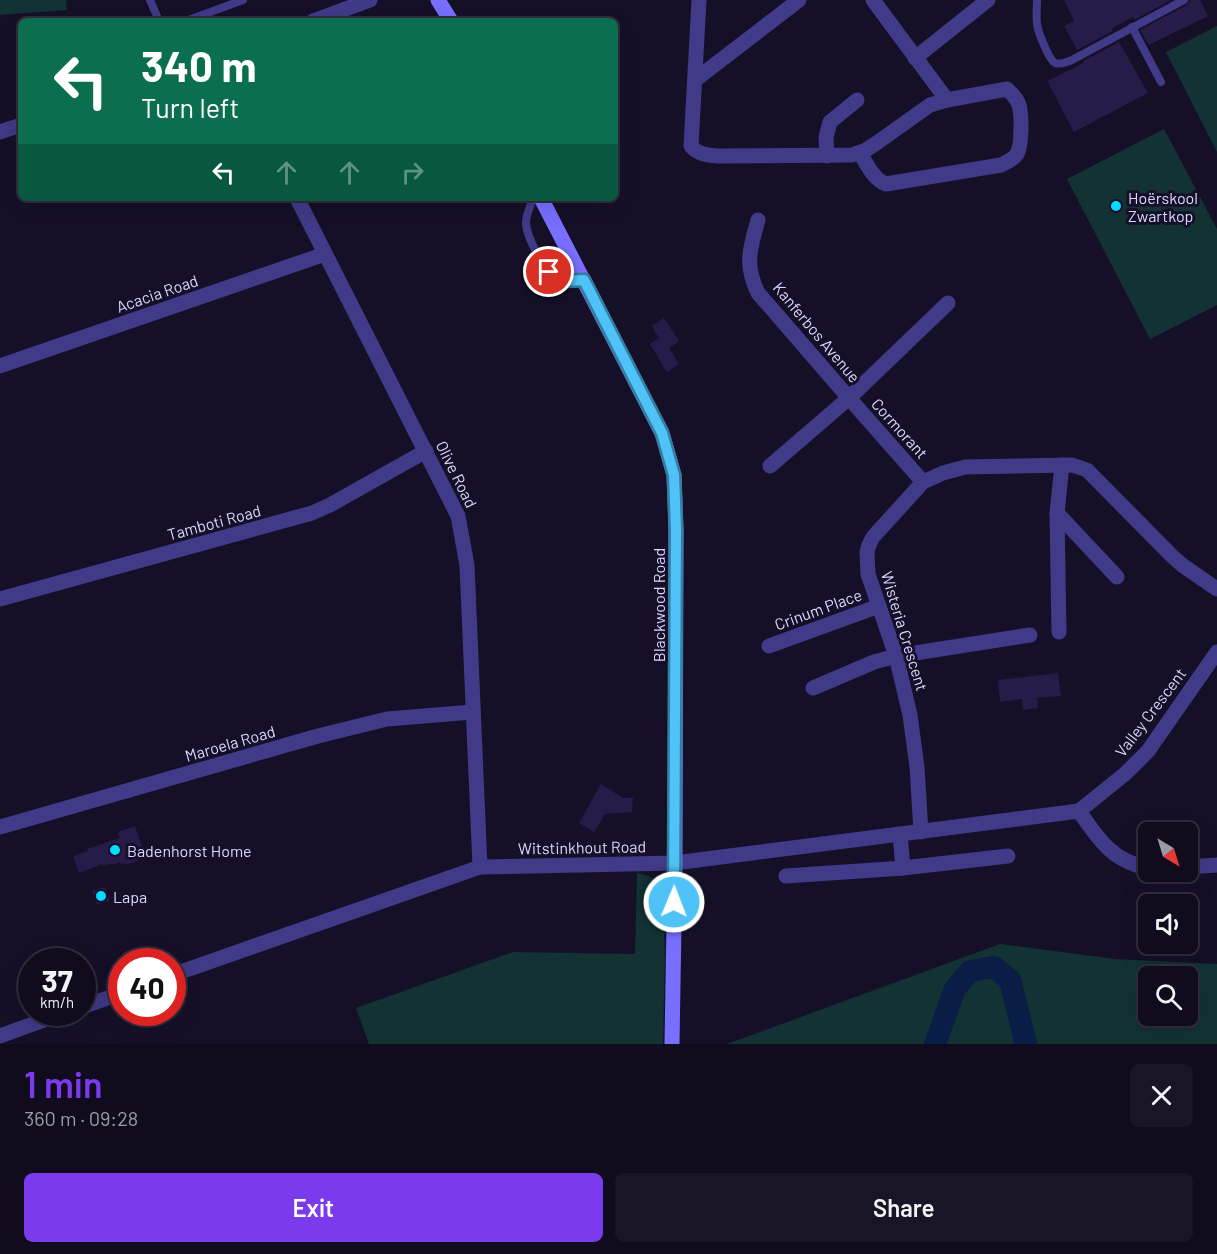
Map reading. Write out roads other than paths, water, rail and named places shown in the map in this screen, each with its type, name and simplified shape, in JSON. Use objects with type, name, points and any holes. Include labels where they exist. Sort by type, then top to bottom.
[{"type":"street","points":[[321,18],[370,0]]},
{"type":"street","points":[[699,0],[691,146],[703,154],[719,156],[852,155],[878,142],[930,105],[1007,89],[1019,105],[1020,148],[1016,155],[1000,165],[886,184],[880,182],[873,174],[860,153]]},
{"type":"street","points":[[695,80],[799,0]]},
{"type":"street","points":[[873,0],[947,100]]},
{"type":"street","points":[[915,58],[988,0]]},
{"type":"street","points":[[827,156],[826,137],[830,122],[857,100]]},
{"type":"street","points":[[0,132],[18,126]]},
{"type":"street","name":"Olive Road","points":[[298,201],[458,516],[467,565],[480,867]]},
{"type":"street","name":"Blackwood Road","points":[[543,201],[662,433],[674,475],[676,529],[675,864],[672,1044]]},
{"type":"street","name":"Kanferbos Avenue","points":[[758,220],[750,249],[750,273],[759,293],[849,398]]},
{"type":"street","name":"Acacia Road","points":[[0,366],[325,254]]},
{"type":"street","points":[[770,466],[849,398],[948,303]]},
{"type":"street","name":"Cormorant","points":[[849,398],[923,482]]},
{"type":"street","name":"Tamboti Road","points":[[0,599],[312,513],[426,451]]},
{"type":"street","points":[[1059,632],[1057,513],[1062,465]]},
{"type":"street","name":"Wisteria Crescent","points":[[921,832],[917,767],[910,715],[896,656],[867,568],[867,552],[873,537],[923,482],[965,467],[1071,465],[1086,470],[1172,556],[1217,589]]},
{"type":"street","points":[[1057,513],[1117,577]]},
{"type":"street","name":"Crinum Place","points":[[769,646],[879,606]]},
{"type":"street","points":[[813,688],[874,662],[896,656],[1030,635]]},
{"type":"street","name":"Valley Crescent","points":[[1079,812],[1148,751],[1217,652]]},
{"type":"street","name":"Maroela Road","points":[[0,827],[318,736],[387,719],[473,712]]},
{"type":"street","points":[[1079,812],[1094,834],[1117,856],[1131,865],[1138,866]]},
{"type":"street","name":"Witstinkhout Road","points":[[186,970],[480,867],[675,864],[1079,812]]},
{"type":"street","points":[[900,834],[903,868]]},
{"type":"street","points":[[786,876],[903,868],[1008,856]]},
{"type":"street","points":[[1198,866],[1217,865]]},
{"type":"street","points":[[0,1036],[28,1026]]},
{"type":"lane","points":[[150,0],[158,18]]},
{"type":"lane","points":[[194,18],[243,0]]},
{"type":"lane","points":[[1037,0],[1037,25],[1044,44],[1056,63],[1070,62],[1184,0]]},
{"type":"lane","points":[[1132,27],[1161,82]]},
{"type":"lane","points":[[532,201],[526,221],[530,238],[549,272],[562,281],[584,280]]},
{"type":"waterway","points":[[935,1044],[955,989],[970,971],[994,967],[1010,980],[1026,1044]]},
{"type":"place","name":"Hoërskool Zwartkop","points":[[1116,206]]},
{"type":"place","name":"Badenhorst Home","points":[[115,850]]},
{"type":"place","name":"Lapa","points":[[101,896]]}]
